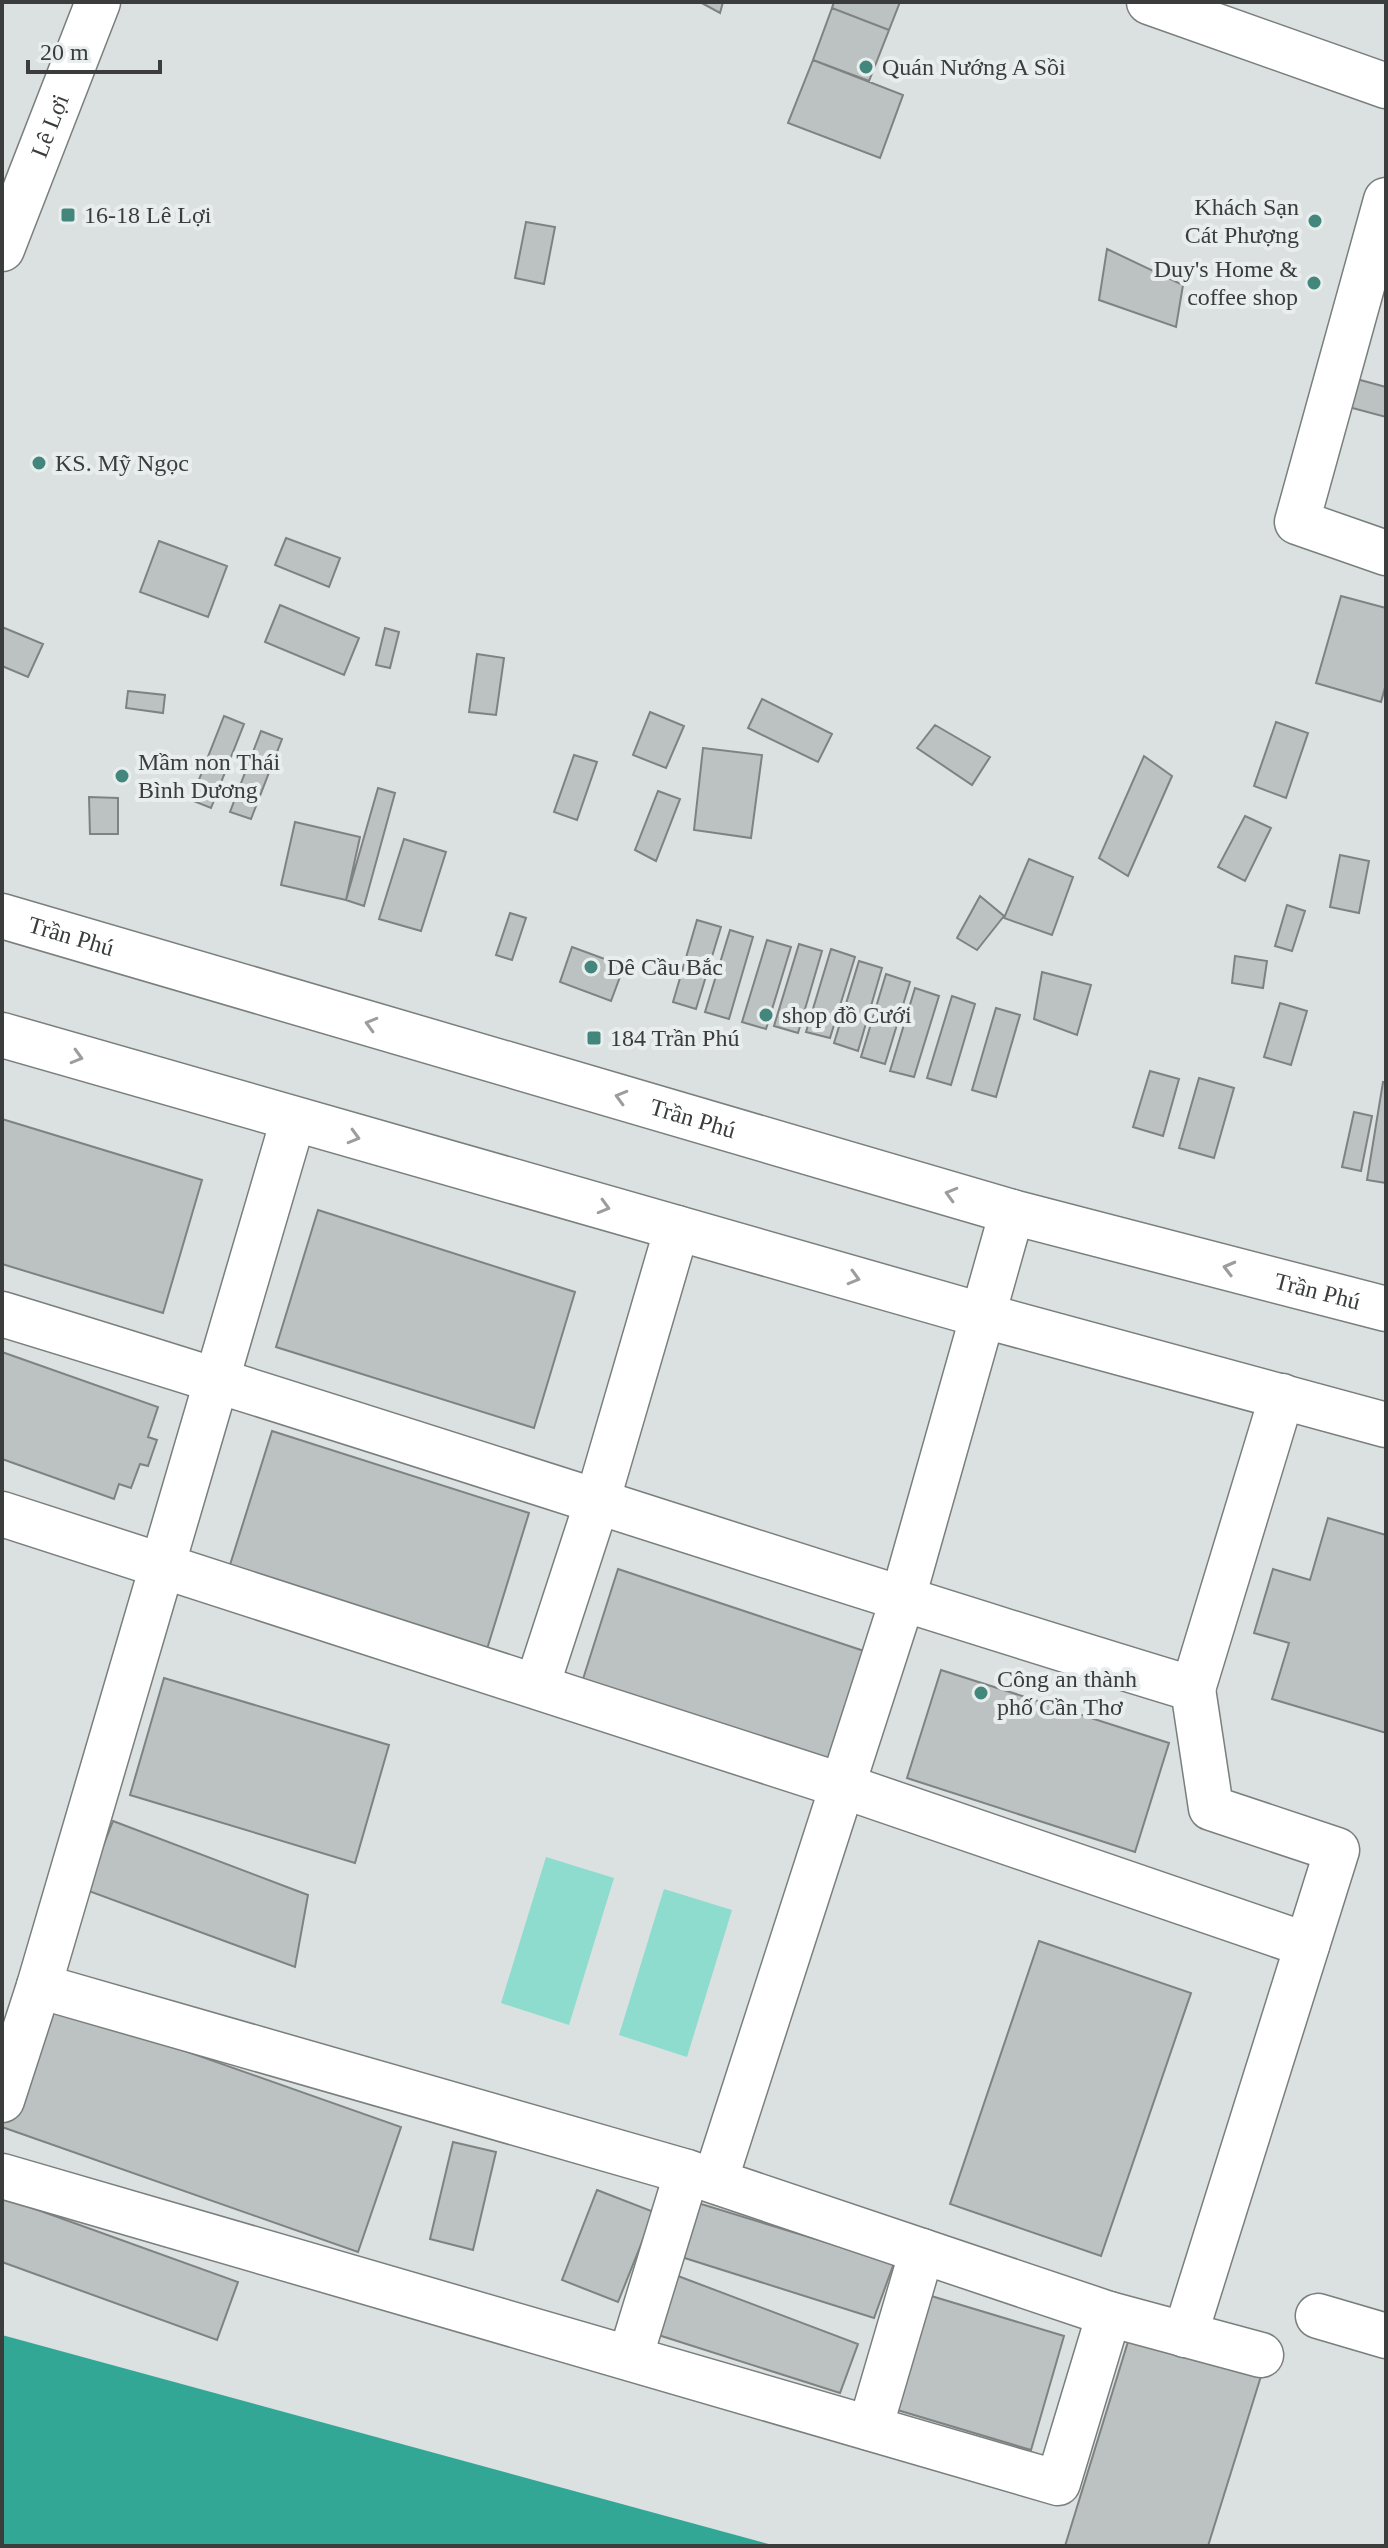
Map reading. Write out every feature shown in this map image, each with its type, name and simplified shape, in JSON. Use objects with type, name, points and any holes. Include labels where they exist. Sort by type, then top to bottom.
[{"type":"street","name":"Lê Lợi","points":[[2,249],[98,2]]},
{"type":"street","points":[[1149,2],[1386,86]]},
{"type":"street","points":[[1386,200],[1297,522],[1386,553]]},
{"type":"street","name":"Trần Phú","points":[[2,916],[1012,1212],[1386,1309]]},
{"type":"street","points":[[2,1035],[981,1315],[1386,1425]]},
{"type":"street","points":[[2,2100],[39,1986],[293,1120]]},
{"type":"street","points":[[630,2358],[701,2176],[843,1786],[902,1601],[1012,1212]]},
{"type":"street","points":[[537,1686],[597,1502],[677,1228]]},
{"type":"street","points":[[2,1314],[217,1379],[902,1601],[1193,1689]]},
{"type":"street","points":[[1185,2335],[1337,1850],[1211,1808],[1193,1689],[1282,1396]]},
{"type":"street","points":[[2,1514],[843,1786],[1307,1945]]},
{"type":"street","points":[[39,1986],[701,2176],[1109,2314],[1261,2355]]},
{"type":"street","points":[[2,2176],[1058,2483],[1109,2314]]},
{"type":"street","points":[[870,2428],[922,2251]]},
{"type":"street","points":[[1318,2316],[1386,2336]]},
{"type":"shaded area","points":[[546,1857],[614,1878],[569,2025],[501,2003]]},
{"type":"shaded area","points":[[664,1889],[732,1910],[687,2057],[619,2035]]},
{"type":"shaded area","points":[[2,2335],[776,2546],[2,2546]]},
{"type":"building","points":[[700,2],[723,2],[720,13]]},
{"type":"building","points":[[834,2],[900,2],[889,30],[832,8]]},
{"type":"building","points":[[832,8],[889,30],[869,81],[813,60]]},
{"type":"building","points":[[813,60],[903,95],[880,158],[788,123]]},
{"type":"building","points":[[526,222],[555,227],[544,284],[515,278]]},
{"type":"building","points":[[1107,249],[1183,285],[1176,327],[1099,300]]},
{"type":"building","points":[[1353,378],[1386,387],[1386,417],[1345,406]]},
{"type":"building","points":[[286,538],[340,558],[329,587],[275,565]]},
{"type":"building","points":[[159,541],[227,566],[208,617],[140,592]]},
{"type":"building","points":[[1341,596],[1386,608],[1386,684],[1381,702],[1316,683]]},
{"type":"building","points":[[280,605],[359,638],[344,675],[265,642]]},
{"type":"building","points":[[2,627],[43,644],[28,677],[2,666]]},
{"type":"building","points":[[385,628],[399,632],[390,668],[376,665]]},
{"type":"building","points":[[477,654],[504,658],[496,715],[469,712]]},
{"type":"building","points":[[128,691],[165,695],[163,713],[126,708]]},
{"type":"building","points":[[762,699],[832,734],[818,762],[748,728]]},
{"type":"building","points":[[650,712],[684,726],[666,768],[633,755]]},
{"type":"building","points":[[224,716],[244,724],[211,808],[191,800]]},
{"type":"building","points":[[1276,722],[1308,733],[1286,798],[1254,786]]},
{"type":"building","points":[[935,725],[990,757],[972,785],[917,748]]},
{"type":"building","points":[[261,731],[282,739],[251,819],[230,812]]},
{"type":"building","points":[[703,748],[762,755],[751,838],[694,830]]},
{"type":"building","points":[[574,755],[597,762],[577,820],[554,812]]},
{"type":"building","points":[[1144,756],[1172,776],[1128,876],[1099,858]]},
{"type":"building","points":[[378,788],[395,793],[364,906],[346,900]]},
{"type":"building","points":[[658,791],[680,799],[656,861],[635,850]]},
{"type":"building","points":[[89,797],[118,798],[118,834],[90,834]]},
{"type":"building","points":[[1245,816],[1271,828],[1245,881],[1218,867]]},
{"type":"building","points":[[295,822],[360,837],[346,900],[281,885]]},
{"type":"building","points":[[404,839],[446,852],[421,931],[379,919]]},
{"type":"building","points":[[1340,855],[1369,861],[1359,913],[1330,907]]},
{"type":"building","points":[[1029,859],[1073,877],[1052,935],[1004,918]]},
{"type":"building","points":[[980,896],[1004,916],[977,950],[957,938]]},
{"type":"building","points":[[1287,905],[1305,911],[1292,951],[1275,946]]},
{"type":"building","points":[[510,913],[526,918],[512,960],[496,955]]},
{"type":"building","points":[[697,920],[721,927],[696,1009],[673,1002]]},
{"type":"building","points":[[730,930],[753,937],[729,1019],[705,1012]]},
{"type":"building","points":[[767,940],[791,947],[766,1029],[742,1022]]},
{"type":"building","points":[[799,944],[822,951],[798,1033],[774,1026]]},
{"type":"building","points":[[572,947],[624,966],[611,1001],[560,982]]},
{"type":"building","points":[[831,949],[855,957],[830,1038],[806,1032]]},
{"type":"building","points":[[1235,956],[1267,961],[1263,988],[1232,983]]},
{"type":"building","points":[[859,961],[882,968],[858,1051],[834,1043]]},
{"type":"building","points":[[1042,972],[1091,985],[1077,1035],[1034,1019]]},
{"type":"building","points":[[886,974],[910,982],[885,1064],[861,1057]]},
{"type":"building","points":[[915,988],[939,996],[914,1077],[890,1071]]},
{"type":"building","points":[[952,996],[975,1004],[951,1085],[927,1078]]},
{"type":"building","points":[[1280,1003],[1307,1011],[1291,1065],[1264,1057]]},
{"type":"building","points":[[996,1008],[1020,1015],[996,1097],[972,1090]]},
{"type":"building","points":[[1150,1071],[1179,1079],[1163,1136],[1133,1127]]},
{"type":"building","points":[[1199,1078],[1234,1088],[1214,1158],[1179,1148]]},
{"type":"building","points":[[1383,1082],[1386,1083],[1386,1183],[1367,1180]]},
{"type":"building","points":[[1354,1112],[1372,1116],[1361,1171],[1342,1167]]},
{"type":"building","points":[[2,1119],[202,1180],[163,1313],[2,1264]]},
{"type":"building","points":[[318,1210],[575,1292],[534,1428],[276,1347]]},
{"type":"building","points":[[2,1352],[158,1407],[148,1437],[157,1440],[148,1466],[140,1464],[131,1488],[119,1484],[114,1499],[2,1459]]},
{"type":"building","points":[[272,1431],[529,1513],[487,1649],[229,1568]]},
{"type":"building","points":[[1328,1518],[1386,1535],[1386,1733],[1272,1699],[1289,1643],[1254,1633],[1273,1569],[1310,1580]]},
{"type":"building","points":[[618,1569],[873,1654],[837,1764],[583,1679]]},
{"type":"building","points":[[941,1670],[1169,1743],[1135,1852],[907,1778]]},
{"type":"building","points":[[164,1678],[389,1745],[355,1863],[130,1795]]},
{"type":"building","points":[[113,1821],[308,1895],[295,1967],[86,1890]]},
{"type":"building","points":[[1039,1941],[1191,1993],[1101,2256],[950,2204]]},
{"type":"building","points":[[43,2001],[401,2127],[358,2252],[2,2127],[2,2118]]},
{"type":"building","points":[[453,2142],[496,2152],[473,2250],[430,2239]]},
{"type":"building","points":[[597,2190],[654,2212],[618,2302],[562,2280]]},
{"type":"building","points":[[2,2197],[238,2282],[217,2340],[2,2262]]},
{"type":"building","points":[[688,2200],[894,2263],[874,2318],[672,2254]]},
{"type":"building","points":[[670,2273],[858,2344],[840,2393],[649,2332]]},
{"type":"building","points":[[928,2295],[1064,2336],[1031,2450],[894,2409]]},
{"type":"building","points":[[1131,2332],[1262,2373],[1208,2546],[1065,2546]]},
{"type":"place","name":"Quán Nướng A Sồi","points":[[866,67]]},
{"type":"place","name":"16-18 Lê Lợi","points":[[68,215]]},
{"type":"place","name":"Khách Sạn Cát Phượng","points":[[1315,221]]},
{"type":"place","name":"Duy's Home & coffee shop","points":[[1314,283]]},
{"type":"place","name":"KS. Mỹ Ngọc","points":[[39,463]]},
{"type":"place","name":"Mầm non Thái Bình Dương","points":[[122,776]]},
{"type":"place","name":"Dê Cầu Bắc","points":[[591,967]]},
{"type":"place","name":"shop đồ Cưới","points":[[766,1015]]},
{"type":"place","name":"184 Trần Phú","points":[[594,1038]]},
{"type":"place","name":"Công an thành phố Cần Thơ","points":[[981,1693]]}]
